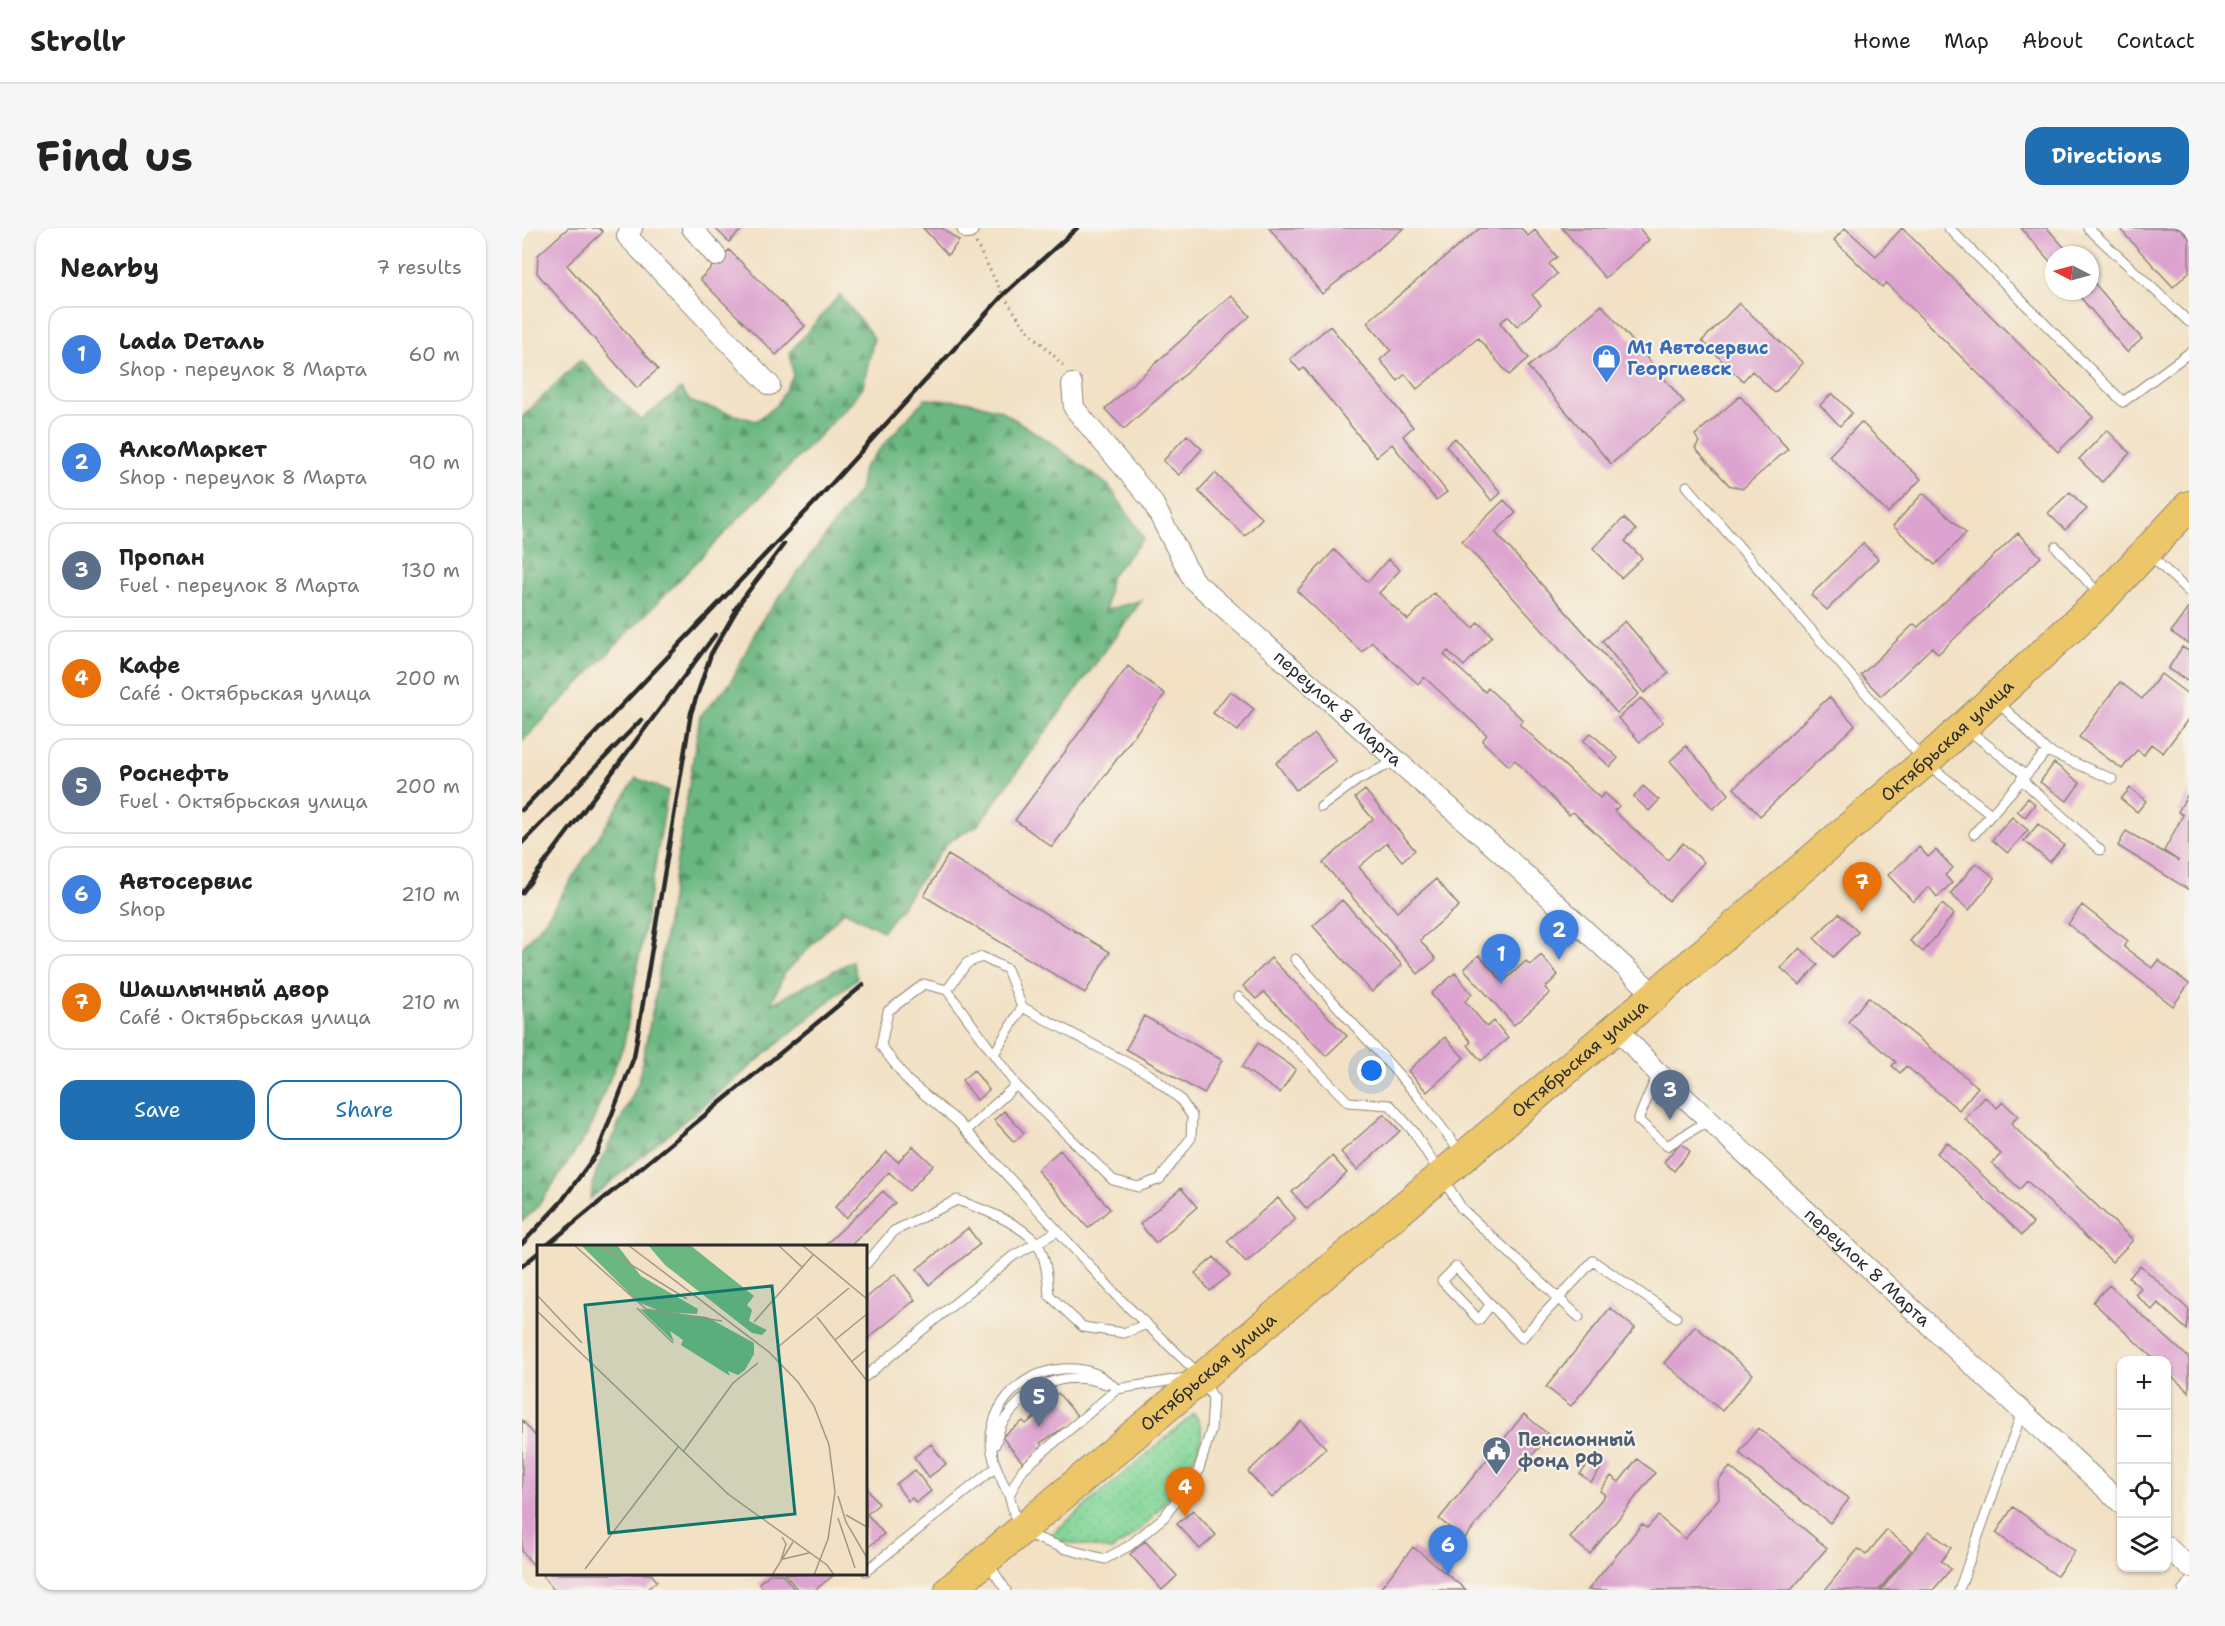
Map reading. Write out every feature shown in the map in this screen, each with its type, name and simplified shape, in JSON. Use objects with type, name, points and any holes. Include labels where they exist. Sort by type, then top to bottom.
[{"type":"main road","name":"Октябрьская улица","points":[[950,1590],[1655,995],[1925,762],[2103,598],[2189,507]]},
{"type":"street","points":[[632,228],[627,236],[770,386]]},
{"type":"street","points":[[692,228],[716,256]]},
{"type":"street","name":"переулок 8 Марта","points":[[1072,384],[1074,408],[1152,501],[1193,580],[1655,995]]},
{"type":"street","name":"переулок 8 Марта","points":[[1616,1028],[1658,1073],[2117,1500]]},
{"type":"street","points":[[2171,1551],[2189,1567]]},
{"type":"lane","points":[[1949,228],[2123,402],[2189,353]]},
{"type":"lane","points":[[2088,228],[2189,322]]},
{"type":"lane","points":[[1687,486],[1925,762],[1991,814]]},
{"type":"lane","points":[[2056,547],[2103,598]]},
{"type":"lane","points":[[2147,552],[2189,592]]},
{"type":"lane","points":[[1995,699],[2047,751],[2112,779]]},
{"type":"lane","points":[[1964,726],[2023,777],[2100,850]]},
{"type":"lane","points":[[1974,834],[2047,751]]},
{"type":"lane","points":[[1321,807],[1359,779],[1396,761]]},
{"type":"lane","points":[[947,990],[967,963],[982,957],[1007,969],[1022,1007],[1149,1074],[1180,1099],[1192,1116],[1191,1138],[1160,1179],[1138,1187],[1113,1180],[1016,1085],[947,990],[924,984],[888,1011],[881,1046],[908,1081],[966,1131],[1122,1301],[1201,1376],[1213,1398],[1211,1430],[1198,1472],[1164,1517],[1130,1546],[1105,1559],[1066,1549],[1019,1531],[1009,1495],[995,1468],[992,1454],[992,1426],[1003,1402],[1021,1383],[1045,1371],[1071,1367],[1097,1373],[1117,1389]]},
{"type":"lane","points":[[1295,959],[1416,1094],[1464,1155]]},
{"type":"lane","points":[[1238,997],[1295,1048],[1348,1102],[1390,1105],[1414,1132],[1462,1209],[1579,1317]]},
{"type":"lane","points":[[994,1054],[1022,1007]]},
{"type":"lane","points":[[1658,1073],[1638,1120],[1667,1146],[1709,1120]]},
{"type":"lane","points":[[966,1131],[1016,1085]]},
{"type":"lane","points":[[867,1263],[894,1231],[957,1200],[999,1216],[1037,1242],[1048,1275],[1049,1295],[1083,1327],[1124,1333],[1147,1324]]},
{"type":"lane","points":[[867,1375],[1013,1256],[1058,1231]]},
{"type":"lane","points":[[1491,1304],[1479,1320],[1442,1281],[1456,1267],[1491,1304],[1522,1338],[1593,1261],[1676,1317]]},
{"type":"lane","points":[[992,1454],[1003,1420],[1043,1383],[1069,1377],[1094,1380],[1117,1389],[1201,1376]]},
{"type":"lane","points":[[1009,1495],[1023,1469],[1117,1389]]},
{"type":"lane","points":[[1959,1590],[2022,1412]]},
{"type":"lane","points":[[867,1570],[995,1468]]},
{"type":"lane","points":[[986,1560],[1006,1590]]},
{"type":"lane","points":[[2182,1590],[2189,1582]]},
{"type":"path","points":[[967,228],[999,285],[1002,295],[1023,325],[1066,367],[1072,384]]},
{"type":"green space","points":[[840,295],[874,338],[863,387],[850,404],[522,742],[522,417],[580,360],[641,420],[681,389],[691,402],[756,421],[777,405],[793,376],[790,352]]},
{"type":"green space","points":[[925,399],[966,401],[1000,410],[1050,442],[1109,486],[1144,538],[1110,577],[1106,610],[1142,600],[978,825],[947,843],[883,931],[844,911],[784,974],[771,1004],[852,961],[857,978],[590,1199],[596,1172],[638,1083],[655,998],[700,716],[731,682],[760,623],[859,491],[863,468]]},
{"type":"green space","points":[[636,778],[668,791],[624,1044],[588,1133],[536,1209],[522,1221],[522,948],[547,918]]},
{"type":"green space","points":[[1194,1414],[1202,1433],[1197,1450],[1173,1491],[1142,1528],[1111,1550],[1053,1540],[1051,1535]]},
{"type":"building","points":[[568,228],[599,228],[603,232],[567,265],[658,369],[637,388],[537,273],[538,255]]},
{"type":"building","points":[[715,228],[743,228],[729,242]]},
{"type":"building","points":[[923,228],[942,228],[959,241],[948,255]]},
{"type":"building","points":[[1269,228],[1404,228],[1322,294]]},
{"type":"building","points":[[1480,228],[1521,228],[1528,236],[1535,230],[1557,257],[1549,264],[1557,274],[1532,295],[1541,305],[1517,326],[1508,316],[1500,323],[1529,358],[1509,375],[1478,338],[1417,389],[1405,374],[1398,381],[1380,360],[1391,350],[1367,322]]},
{"type":"building","points":[[1562,228],[1639,228],[1649,240],[1605,278]]},
{"type":"building","points":[[1845,228],[1876,256],[1902,228],[2093,417],[2058,452],[1886,283],[1882,287],[1834,240]]},
{"type":"building","points":[[2021,228],[2047,228],[2063,246],[2045,246],[2045,256]]},
{"type":"building","points":[[2119,228],[2180,228],[2189,238],[2189,272],[2173,287]]},
{"type":"building","points":[[729,250],[805,326],[776,355],[700,279]]},
{"type":"building","points":[[2099,289],[2142,339],[2127,352],[2083,300],[2099,300]]},
{"type":"building","points":[[1231,295],[1250,316],[1124,429],[1105,409]]},
{"type":"building","points":[[1739,303],[1803,363],[1775,393],[1752,371],[1743,381],[1702,341]]},
{"type":"building","name":"М1 Автосервис Георгиевск","points":[[1602,305],[1684,402],[1611,464],[1528,367]]},
{"type":"building","points":[[1330,326],[1413,427],[1403,436],[1447,492],[1436,500],[1392,444],[1376,457],[1304,368],[1300,371],[1290,359]]},
{"type":"building","points":[[1832,393],[1852,413],[1840,426],[1820,405]]},
{"type":"building","points":[[1740,396],[1788,449],[1742,489],[1729,485],[1695,448],[1699,442],[1695,435]]},
{"type":"building","points":[[1861,422],[1921,479],[1888,513],[1829,456]]},
{"type":"building","points":[[2107,430],[2130,453],[2102,482],[2079,459]]},
{"type":"building","points":[[1187,435],[1202,449],[1179,475],[1163,461]]},
{"type":"building","points":[[1455,438],[1501,493],[1492,501],[1446,446]]},
{"type":"building","points":[[1215,473],[1262,518],[1245,536],[1198,491]]},
{"type":"building","points":[[2070,492],[2087,509],[2065,530],[2048,513]]},
{"type":"building","points":[[1923,493],[1966,533],[1935,565],[1893,526]]},
{"type":"building","points":[[1504,500],[1516,513],[1495,532],[1639,694],[1617,713],[1462,541]]},
{"type":"building","points":[[1624,518],[1636,530],[1625,541],[1642,558],[1621,578],[1593,548]]},
{"type":"building","points":[[2018,533],[2041,557],[1938,654],[1932,647],[1881,696],[1861,675],[1914,624],[1918,627]]},
{"type":"building","points":[[1863,543],[1878,559],[1827,610],[1811,595]]},
{"type":"building","points":[[1334,550],[1368,582],[1388,559],[1400,570],[1379,593],[1408,620],[1434,593],[1473,628],[1478,622],[1492,636],[1464,666],[1448,651],[1444,655],[1485,692],[1488,688],[1523,720],[1519,724],[1600,798],[1605,793],[1619,806],[1614,811],[1668,860],[1683,843],[1704,862],[1669,901],[1573,812],[1569,815],[1515,760],[1509,766],[1482,741],[1487,735],[1424,677],[1418,684],[1372,642],[1362,652],[1297,591]]},
{"type":"building","points":[[2189,607],[2189,644],[2171,632]]},
{"type":"building","points":[[1625,621],[1669,673],[1644,693],[1602,641]]},
{"type":"building","points":[[2182,647],[2189,651],[2189,682],[2168,669]]},
{"type":"building","points":[[1128,666],[1165,694],[1052,847],[1015,820]]},
{"type":"building","points":[[2161,674],[2189,695],[2189,718],[2163,753],[2151,744],[2144,755],[2137,750],[2122,769],[2079,737],[2120,682],[2142,699]]},
{"type":"building","points":[[1230,691],[1254,709],[1238,731],[1213,713]]},
{"type":"building","points":[[1829,697],[1855,725],[1760,816],[1734,788]]},
{"type":"building","points":[[1641,698],[1663,722],[1640,742],[1618,718]]},
{"type":"building","points":[[1591,733],[1618,758],[1610,767],[1583,741]]},
{"type":"building","points":[[1315,734],[1336,761],[1296,790],[1276,763]]},
{"type":"building","points":[[1686,746],[1729,794],[1713,809],[1670,761]]},
{"type":"building","points":[[2054,763],[2080,783],[2067,801],[2040,782]]},
{"type":"building","points":[[1643,786],[1659,800],[1649,811],[1634,797]]},
{"type":"building","points":[[2130,788],[2146,801],[2137,812],[2121,799]]},
{"type":"building","points":[[1365,790],[1415,850],[1402,861],[1387,843],[1359,867],[1397,912],[1436,879],[1459,906],[1420,940],[1436,959],[1418,974],[1323,863],[1373,819],[1355,798]]},
{"type":"building","points":[[2189,792],[2189,890],[2118,846],[2126,831],[2179,861],[2164,851],[2183,815],[2178,812]]},
{"type":"building","points":[[2028,798],[2035,804],[2025,817],[2017,811]]},
{"type":"building","points":[[2012,817],[2028,830],[2008,853],[1992,840]]},
{"type":"building","points":[[2038,824],[2064,845],[2050,862],[2024,841]]},
{"type":"building","points":[[1919,847],[1928,857],[1936,850],[1953,868],[1945,875],[1952,883],[1937,897],[1929,887],[1913,902],[1888,875]]},
{"type":"building","points":[[948,855],[1110,952],[1085,993],[924,896]]},
{"type":"building","points":[[1976,863],[1995,878],[1969,910],[1950,894]]},
{"type":"building","points":[[1342,900],[1402,965],[1372,992],[1313,926]]},
{"type":"building","points":[[1942,904],[1954,914],[1923,952],[1910,941]]},
{"type":"building","points":[[2082,905],[2128,941],[2124,947],[2152,968],[2158,960],[2189,984],[2173,1006],[2068,924]]},
{"type":"building","points":[[1839,913],[1858,932],[1833,957],[1814,938]]},
{"type":"building","points":[[1800,948],[1818,965],[1800,985],[1781,968]]},
{"type":"building","points":[[1479,955],[1503,982],[1526,961],[1530,965],[1541,955],[1558,975],[1545,988],[1550,993],[1514,1025],[1464,969]]},
{"type":"building","points":[[1271,958],[1347,1036],[1326,1056],[1264,992],[1256,999],[1243,986]]},
{"type":"building","points":[[1455,973],[1472,994],[1465,1001],[1487,1027],[1494,1021],[1508,1038],[1481,1061],[1468,1045],[1471,1042],[1431,994]]},
{"type":"building","points":[[1868,997],[1978,1087],[1959,1110],[1906,1066],[1900,1073],[1892,1066],[1896,1062],[1848,1022]]},
{"type":"building","points":[[1144,1016],[1222,1060],[1204,1094],[1126,1049]]},
{"type":"building","points":[[1445,1037],[1464,1058],[1427,1092],[1408,1071]]},
{"type":"building","points":[[1258,1043],[1296,1069],[1280,1093],[1242,1067]]},
{"type":"building","points":[[974,1070],[989,1090],[977,1100],[962,1080]]},
{"type":"building","points":[[1985,1097],[1997,1108],[2003,1102],[2018,1116],[2011,1124],[2133,1240],[2112,1262],[2027,1181],[2020,1189],[1992,1163],[2001,1154],[1965,1119]]},
{"type":"building","points":[[1004,1111],[1024,1133],[1014,1142],[994,1120]]},
{"type":"building","points":[[1384,1114],[1400,1131],[1357,1170],[1341,1152]]},
{"type":"building","points":[[1947,1142],[2033,1223],[2022,1235],[1937,1153]]},
{"type":"building","points":[[1680,1143],[1690,1151],[1674,1171],[1664,1162]]},
{"type":"building","points":[[913,1146],[933,1165],[909,1191],[889,1172],[846,1218],[835,1207],[887,1152],[898,1162]]},
{"type":"building","points":[[1060,1150],[1110,1209],[1088,1228],[1037,1170]]},
{"type":"building","points":[[1332,1156],[1347,1173],[1307,1209],[1292,1192]]},
{"type":"building","points":[[1181,1188],[1197,1207],[1156,1243],[1140,1224]]},
{"type":"building","points":[[883,1191],[895,1203],[851,1245],[825,1245]]},
{"type":"building","points":[[1278,1198],[1296,1219],[1246,1262],[1227,1241]]},
{"type":"building","points":[[968,1228],[980,1244],[929,1285],[917,1269]]},
{"type":"building","points":[[1214,1257],[1230,1275],[1210,1291],[1195,1273]]},
{"type":"building","points":[[2140,1265],[2189,1310],[2187,1330],[2158,1303],[2152,1310],[2135,1294],[2141,1288],[2129,1278]]},
{"type":"building","points":[[895,1274],[915,1300],[867,1339],[867,1297]]},
{"type":"building","points":[[2109,1285],[2189,1358],[2189,1392],[2171,1376],[2171,1356],[2151,1356],[2093,1302]]},
{"type":"building","points":[[1610,1308],[1635,1328],[1571,1406],[1546,1387]]},
{"type":"building","points":[[1695,1326],[1753,1374],[1722,1411],[1664,1363]]},
{"type":"building","points":[[1058,1393],[1079,1418],[1040,1443],[1043,1447],[1023,1463],[1002,1437],[1023,1421],[1026,1424],[1043,1410],[1040,1407]]},
{"type":"building","points":[[1524,1414],[1549,1435],[1464,1539],[1439,1519]]},
{"type":"building","points":[[522,1420],[537,1438],[537,1570],[522,1551]]},
{"type":"building","points":[[1301,1421],[1326,1448],[1272,1498],[1248,1472]]},
{"type":"building","points":[[1758,1428],[1849,1499],[1830,1523],[1739,1453]]},
{"type":"building","points":[[931,1444],[946,1464],[929,1477],[914,1457]]},
{"type":"building","points":[[1596,1454],[1606,1462],[1591,1482],[1580,1474]]},
{"type":"building","points":[[1637,1459],[1655,1473],[1590,1554],[1570,1538],[1605,1495],[1600,1491],[1611,1476],[1619,1482]]},
{"type":"building","points":[[1730,1467],[1827,1548],[1791,1590],[1588,1590],[1642,1524],[1647,1528],[1658,1516],[1685,1539],[1719,1498],[1718,1481]]},
{"type":"building","points":[[915,1470],[931,1491],[916,1503],[912,1498],[908,1501],[896,1484]]},
{"type":"building","points":[[867,1488],[879,1504],[867,1514]]},
{"type":"building","points":[[2013,1507],[2075,1551],[2057,1576],[1996,1533]]},
{"type":"building","points":[[1193,1510],[1216,1535],[1200,1549],[1177,1524]]},
{"type":"building","points":[[867,1514],[884,1534],[867,1548]]},
{"type":"building","points":[[1887,1530],[1911,1550],[1879,1590],[1825,1590],[1858,1549],[1866,1555]]},
{"type":"building","points":[[1929,1531],[1951,1548],[1941,1561],[1951,1569],[1933,1590],[1881,1590]]},
{"type":"building","points":[[1145,1541],[1177,1576],[1162,1590],[1130,1554]]},
{"type":"building","points":[[1413,1547],[1448,1575],[1466,1590],[1379,1590]]},
{"type":"building","points":[[542,1575],[652,1575],[657,1581],[646,1590],[554,1590]]},
{"type":"building","points":[[769,1575],[783,1575],[795,1590],[764,1590],[759,1583]]},
{"type":"building","points":[[786,1575],[834,1575],[815,1590],[798,1590]]},
{"type":"railway","points":[[522,810],[816,501],[1003,295],[1077,228]]},
{"type":"railway","points":[[735,609],[784,544]]},
{"type":"railway","points":[[522,1244],[561,1202],[597,1153],[634,1057],[691,713],[711,654],[740,604]]},
{"type":"railway","points":[[522,893],[715,635]]},
{"type":"railway","points":[[522,843],[641,720]]},
{"type":"railway","points":[[547,1245],[863,985]]},
{"type":"railway","points":[[522,1266],[537,1254]]},
{"type":"place","name":"М1 Автосервис Георгиевск","points":[[1606,384]]},
{"type":"place","name":"Шашлычный двор","points":[[1862,912]]},
{"type":"place","name":"АлкоМаркет","points":[[1559,960]]},
{"type":"place","name":"Lada Dеталь","points":[[1501,984]]},
{"type":"place","name":"Пропан","points":[[1670,1120]]},
{"type":"place","name":"Роснефть","points":[[1039,1427]]},
{"type":"place","name":"Пенсионный фонд РФ","points":[[1497,1476]]},
{"type":"place","name":"Кафе","points":[[1185,1517]]},
{"type":"place","name":"Автосервис","points":[[1448,1575]]}]
